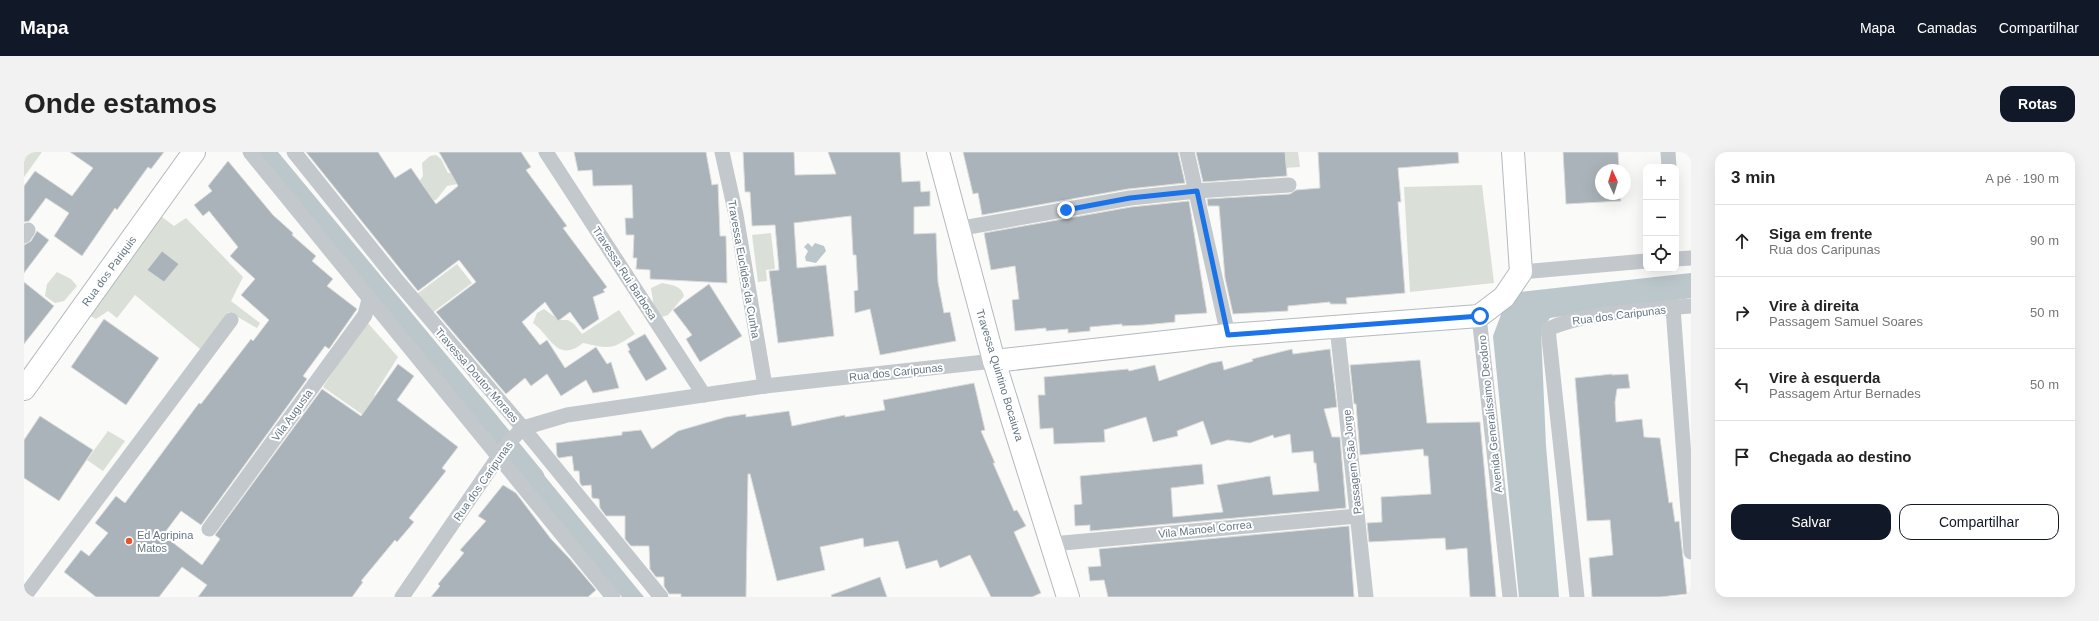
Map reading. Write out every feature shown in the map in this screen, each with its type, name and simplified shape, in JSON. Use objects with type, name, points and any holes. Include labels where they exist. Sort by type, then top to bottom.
[{"type":"street","name":"Rua dos Pariquis","points":[[24,389],[194,152]]},
{"type":"street","points":[[250,152],[369,300],[613,597]]},
{"type":"street","name":"Travessa Doutor Moraes","points":[[294,152],[395,278],[523,428],[661,597]]},
{"type":"street","name":"Travessa Rui Barbosa","points":[[546,152],[704,395]]},
{"type":"street","name":"Travessa Euclides da Cunha","points":[[722,152],[736,215],[764,386]]},
{"type":"street","name":"Travessa Quintino Bocaiuva","points":[[938,152],[957,229],[994,361],[1068,597]]},
{"type":"street","points":[[1188,152],[1228,335]]},
{"type":"street","points":[[1480,316],[1504,297],[1521,272],[1513,152]]},
{"type":"street","points":[[1668,152],[1669,164]]},
{"type":"street","points":[[957,229],[1130,198],[1197,191],[1289,185]]},
{"type":"street","points":[[1679,259],[1691,258]]},
{"type":"street","points":[[1521,272],[1643,261]]},
{"type":"street","name":"Vila Augusta","points":[[209,529],[365,315],[369,300]]},
{"type":"street","name":"Rua dos Caripunas","points":[[1577,597],[1548,329],[1565,321],[1617,313],[1691,306]]},
{"type":"street","points":[[1674,308],[1691,552]]},
{"type":"street","name":"Rua dos Caripunas","points":[[402,597],[508,443],[523,428],[567,415],[764,386],[1228,335],[1480,316]]},
{"type":"street","name":"Avenida Generalíssimo Deodoro","points":[[1480,316],[1510,597]]},
{"type":"street","points":[[24,597],[231,320]]},
{"type":"street","name":"Passagem São Jorge","points":[[1337,327],[1366,597]]},
{"type":"street","name":"Vila Manoel Correa","points":[[1052,544],[1357,516]]},
{"type":"shaded area","points":[[24,152],[42,152],[24,177]]},
{"type":"shaded area","points":[[257,152],[278,152],[498,417],[482,433]]},
{"type":"shaded area","points":[[1281,152],[1298,152],[1300,167],[1283,168]]},
{"type":"shaded area","points":[[436,155],[441,159],[448,173],[455,173],[459,178],[457,184],[447,186],[437,199],[429,204],[417,185],[423,176],[422,163],[430,156]]},
{"type":"shaded area","points":[[1482,185],[1494,283],[1410,292],[1404,187]]},
{"type":"shaded area","points":[[158,214],[174,226],[186,218],[243,277],[231,301],[260,323],[257,328],[229,312],[200,349],[135,295],[117,318],[108,311],[96,319],[85,313]]},
{"type":"shaded area","points":[[771,233],[775,269],[766,270],[767,281],[758,282],[752,235]]},
{"type":"shaded area","points":[[808,243],[812,247],[815,243],[824,246],[826,251],[816,263],[806,261],[805,257],[808,251],[804,247]]},
{"type":"shaded area","points":[[457,264],[472,283],[432,313],[417,294]]},
{"type":"shaded area","points":[[57,272],[71,279],[77,286],[64,301],[55,303],[45,296],[47,284]]},
{"type":"shaded area","points":[[1691,273],[1691,298],[1550,318],[1541,331],[1546,446],[1559,597],[1519,597],[1493,336],[1502,312],[1519,292]]},
{"type":"shaded area","points":[[662,283],[679,288],[684,296],[668,315],[662,317],[654,308],[651,288]]},
{"type":"shaded area","points":[[544,309],[559,320],[568,320],[574,324],[582,334],[619,310],[635,334],[621,343],[610,347],[583,343],[574,349],[560,349],[533,323],[537,313]]},
{"type":"shaded area","points":[[366,321],[398,357],[374,395],[396,409],[376,424],[323,387]]},
{"type":"shaded area","points":[[108,431],[125,441],[103,471],[87,460]]},
{"type":"shaded area","points":[[525,452],[644,597],[622,597],[511,465]]},
{"type":"building","points":[[70,152],[164,152],[151,169],[148,167],[117,210],[115,208],[82,256],[54,236],[69,213],[46,198],[29,221],[24,222],[24,186],[35,171],[72,196],[93,168]]},
{"type":"building","points":[[306,152],[378,152],[395,178],[411,168],[436,204],[458,186],[439,152],[521,152],[531,167],[526,170],[567,226],[563,228],[607,287],[603,290],[605,292],[593,297],[599,319],[583,330],[570,312],[558,321],[545,302],[522,322],[540,345],[547,340],[565,368],[596,347],[607,364],[611,362],[619,388],[593,393],[586,380],[561,396],[547,374],[531,386],[525,378],[506,394],[436,312],[476,282],[459,260],[418,291]]},
{"type":"building","points":[[574,152],[706,152],[712,185],[718,184],[720,236],[726,236],[727,283],[650,279],[650,270],[636,269],[637,258],[633,258],[634,235],[626,235],[625,218],[633,218],[632,185],[593,186],[592,170],[578,171]]},
{"type":"building","points":[[743,152],[794,152],[795,175],[836,174],[828,152],[900,152],[902,182],[920,181],[921,192],[930,191],[930,206],[914,207],[914,234],[936,233],[938,282],[944,313],[950,312],[956,341],[880,355],[870,309],[855,313],[854,291],[858,290],[856,255],[853,255],[851,216],[794,223],[797,268],[826,265],[834,336],[778,343],[769,271],[779,270],[775,225],[752,226],[750,192],[745,192]]},
{"type":"building","points":[[963,152],[1178,152],[1185,183],[1128,189],[982,215],[978,193],[973,194]]},
{"type":"building","points":[[1196,152],[1285,152],[1287,176],[1203,182]]},
{"type":"building","points":[[1318,152],[1458,152],[1459,163],[1398,168],[1401,202],[1398,202],[1405,293],[1346,298],[1347,304],[1330,304],[1330,302],[1288,306],[1288,311],[1233,314],[1225,278],[1219,206],[1208,206],[1207,199],[1290,194],[1296,190],[1320,188]]},
{"type":"building","points":[[1563,152],[1618,152],[1619,164],[1595,164],[1595,200],[1621,201],[1566,204]]},
{"type":"building","points":[[228,161],[273,215],[293,233],[292,235],[316,256],[312,261],[333,279],[327,286],[357,309],[329,349],[325,346],[303,376],[307,379],[201,525],[181,511],[163,535],[202,565],[220,539],[215,535],[322,389],[361,416],[398,364],[414,376],[397,400],[458,447],[442,468],[446,471],[409,518],[414,522],[397,542],[395,540],[361,581],[363,582],[352,597],[198,597],[207,585],[182,567],[159,597],[96,597],[64,572],[81,550],[89,556],[108,533],[95,523],[116,496],[125,503],[199,403],[201,404],[251,339],[253,341],[269,320],[241,295],[255,279],[230,256],[238,247],[209,211],[203,216],[194,205],[212,191],[208,186]]},
{"type":"building","points":[[1189,201],[1207,313],[1175,315],[1175,322],[1090,327],[1090,331],[1068,333],[1068,329],[1046,331],[1046,328],[1015,331],[1012,300],[1019,299],[1015,266],[991,270],[984,233],[1131,207]]},
{"type":"building","points":[[37,231],[49,240],[24,273],[24,245],[31,241]]},
{"type":"building","points":[[162,251],[179,264],[164,282],[147,270]]},
{"type":"building","points":[[24,282],[54,306],[24,344]]},
{"type":"building","points":[[709,284],[742,336],[700,362],[686,339],[692,335],[673,310]]},
{"type":"building","points":[[104,319],[159,358],[126,405],[71,367]]},
{"type":"building","points":[[645,334],[667,369],[646,381],[628,351],[630,350],[627,344]]},
{"type":"building","points":[[1292,349],[1293,354],[1330,349],[1337,407],[1324,409],[1332,437],[1340,437],[1346,508],[1090,531],[1090,525],[1075,526],[1074,505],[1082,504],[1080,476],[1202,464],[1204,484],[1171,488],[1173,517],[1223,512],[1217,485],[1270,476],[1273,495],[1319,491],[1316,463],[1314,463],[1313,451],[1292,453],[1290,434],[1274,438],[1273,435],[1250,443],[1228,440],[1211,445],[1203,421],[1177,431],[1178,436],[1153,442],[1146,417],[1104,430],[1105,442],[1054,444],[1053,428],[1040,429],[1038,395],[1045,395],[1044,377],[1128,369],[1129,371],[1155,365],[1159,381],[1211,363],[1222,361],[1224,370],[1253,361],[1252,359]]},
{"type":"building","points":[[1420,360],[1427,423],[1480,422],[1496,597],[1470,597],[1467,548],[1446,550],[1445,538],[1369,542],[1367,523],[1382,522],[1381,497],[1431,494],[1428,456],[1424,456],[1423,449],[1360,455],[1356,404],[1354,404],[1350,365]]},
{"type":"building","points":[[1612,374],[1628,374],[1630,388],[1617,389],[1615,402],[1616,422],[1642,419],[1644,437],[1660,438],[1669,503],[1672,502],[1675,522],[1679,521],[1687,594],[1660,597],[1592,597],[1589,558],[1613,555],[1610,520],[1587,521],[1575,378]]},
{"type":"building","points":[[974,383],[985,430],[981,431],[1014,511],[1017,510],[1026,526],[1014,532],[1041,593],[1032,597],[991,597],[970,555],[940,568],[937,560],[906,569],[898,541],[864,547],[863,538],[820,547],[825,570],[777,581],[750,474],[748,474],[746,597],[681,597],[681,594],[669,594],[664,586],[664,577],[656,577],[650,569],[649,546],[631,546],[625,539],[625,516],[606,516],[600,508],[599,499],[592,498],[591,485],[582,486],[580,483],[579,471],[574,471],[572,456],[559,458],[557,456],[556,443],[622,435],[622,432],[641,430],[652,449],[678,431],[726,417],[746,414],[746,417],[789,411],[792,426],[845,415],[845,417],[885,410],[883,400]]},
{"type":"building","points":[[40,416],[93,450],[59,501],[24,478],[24,440]]},
{"type":"building","points":[[503,485],[516,493],[551,539],[596,590],[588,597],[431,597],[440,586],[438,584],[464,553],[460,550],[486,521],[478,516]]},
{"type":"building","points":[[1349,526],[1354,597],[1108,597],[1104,580],[1090,581],[1088,567],[1101,566],[1099,549]]},
{"type":"building","points":[[880,577],[887,597],[832,597],[831,595]]},
{"type":"waterway","points":[[475,404],[535,477]]},
{"type":"place","name":"Ed Agripina Matos","points":[[129,541]]},
{"type":"route","points":[[1066,210],[1130,198],[1197,191],[1228,335],[1480,316]]}]
